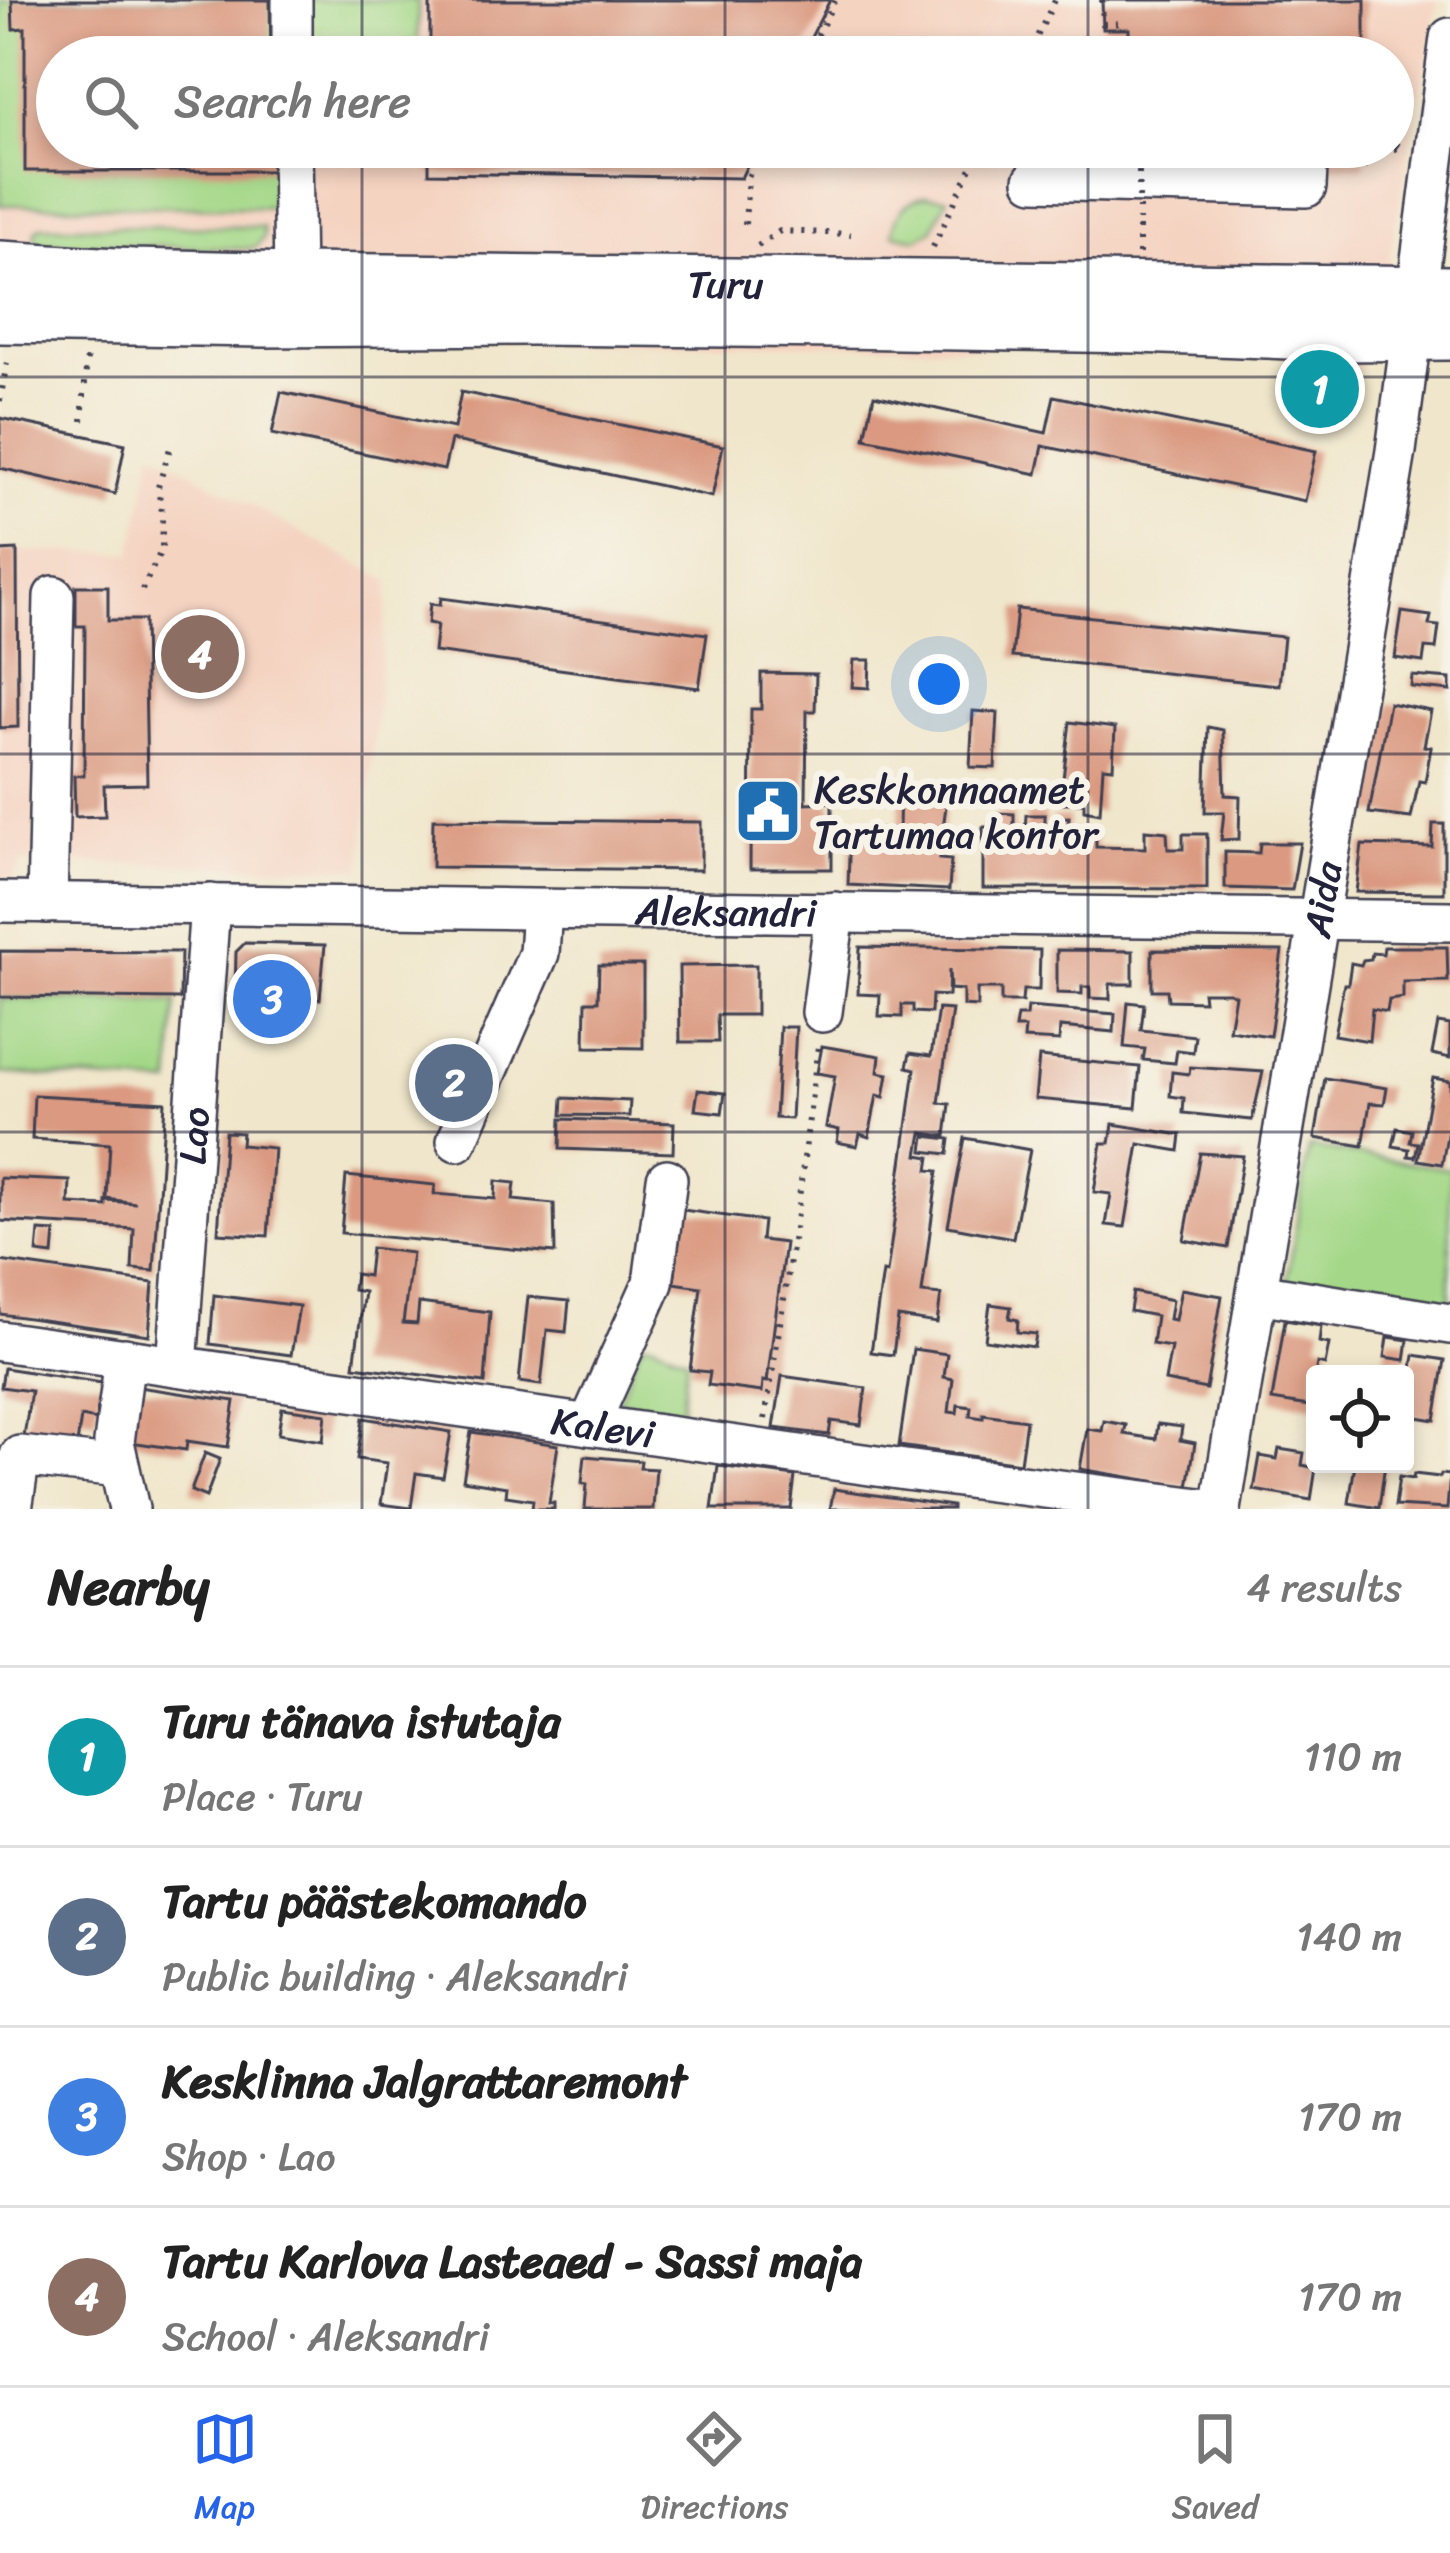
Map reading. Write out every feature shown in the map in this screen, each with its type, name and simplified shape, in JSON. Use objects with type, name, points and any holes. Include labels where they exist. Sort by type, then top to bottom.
[{"type":"main road","name":"Turu","points":[[0,267],[294,279],[1339,292],[1431,313]]},
{"type":"main road","name":"Turu","points":[[5,330],[909,323],[1431,313]]},
{"type":"street","points":[[292,0],[292,36]]},
{"type":"street","name":"Aida","points":[[1221,1509],[1396,451],[1431,313],[1450,38]]},
{"type":"street","points":[[292,168],[294,279]]},
{"type":"street","points":[[1034,180],[1306,187],[1307,168]]},
{"type":"street","points":[[47,903],[54,596]]},
{"type":"street","name":"Aleksandri","points":[[0,902],[1450,921]]},
{"type":"street","name":"Lao","points":[[177,1366],[210,904]]},
{"type":"street","points":[[457,1141],[539,953],[542,910]]},
{"type":"street","points":[[822,1012],[835,911]]},
{"type":"street","points":[[589,1425],[653,1282],[667,1179]]},
{"type":"street","points":[[1256,1293],[1450,1324]]},
{"type":"street","name":"Kalevi","points":[[0,1341],[1208,1509]]},
{"type":"street","points":[[125,1358],[114,1442],[129,1509]]},
{"type":"street","points":[[12,1509],[20,1456],[119,1467]]},
{"type":"path","points":[[816,36],[835,0]]},
{"type":"path","points":[[1037,36],[1055,0]]},
{"type":"path","points":[[1102,0],[1103,24],[1123,23],[1123,36]]},
{"type":"path","points":[[745,224],[752,168]]},
{"type":"path","points":[[931,250],[972,168]]},
{"type":"path","points":[[1138,171],[1138,262]]},
{"type":"path","points":[[0,401],[5,330]]},
{"type":"path","points":[[82,421],[88,342]]},
{"type":"path","points":[[142,590],[162,549],[158,487],[172,442]]},
{"type":"path","points":[[770,1382],[822,1012]]},
{"type":"shaded area","points":[[0,0],[1438,0],[1414,127],[1414,36],[36,36],[36,168],[1406,168],[1382,296],[1360,370],[1333,352],[0,334]]},
{"type":"shaded area","points":[[153,451],[389,581],[361,868],[21,862],[12,881],[0,881],[0,551],[132,553]]},
{"type":"green space","points":[[1,0],[286,0],[286,36],[36,36],[36,168],[286,168],[286,208],[0,205]]},
{"type":"green space","points":[[305,0],[418,0],[418,36],[306,36]]},
{"type":"green space","points":[[926,196],[948,198],[932,230],[917,239],[893,234],[902,209]]},
{"type":"green space","points":[[41,226],[263,227],[264,237],[256,247],[245,249],[34,243]]},
{"type":"green space","points":[[0,999],[176,1002],[171,1085],[0,1073]]},
{"type":"green space","points":[[1309,1147],[1450,1169],[1450,1312],[1286,1287]]},
{"type":"green space","points":[[642,1342],[687,1358],[681,1410],[618,1402]]},
{"type":"building","points":[[12,0],[270,0],[271,36],[36,36],[36,168],[272,171],[25,171],[25,28],[13,29]]},
{"type":"building","points":[[430,0],[830,0],[812,36],[430,36]]},
{"type":"building","points":[[1102,0],[1365,0],[1365,36],[1129,36],[1129,29],[1103,29]]},
{"type":"building","points":[[429,168],[746,168],[741,178],[429,173]]},
{"type":"building","points":[[281,392],[454,428],[461,392],[723,446],[712,497],[451,440],[444,470],[272,434]]},
{"type":"building","points":[[874,395],[1046,433],[1054,396],[1316,451],[1305,501],[1043,446],[1037,474],[865,438]]},
{"type":"building","points":[[0,418],[125,444],[115,494],[0,468]]},
{"type":"building","points":[[17,550],[18,727],[0,728],[0,551]]},
{"type":"building","points":[[76,586],[108,586],[108,620],[144,620],[147,784],[104,785],[105,816],[75,817],[74,776],[84,775],[85,626],[76,626]]},
{"type":"building","points":[[441,598],[707,634],[699,688],[434,652],[437,625],[428,623],[430,604],[440,605]]},
{"type":"building","points":[[1017,609],[1284,637],[1279,685],[1012,657]]},
{"type":"building","points":[[1402,612],[1431,616],[1429,625],[1439,626],[1436,649],[1425,648],[1423,662],[1395,658]]},
{"type":"building","points":[[854,660],[870,660],[869,688],[852,687]]},
{"type":"building","points":[[761,673],[816,674],[815,711],[807,711],[806,803],[832,802],[832,869],[750,869],[751,709],[761,709]]},
{"type":"building","points":[[1412,676],[1450,679],[1450,691],[1411,687]]},
{"type":"building","points":[[1389,703],[1431,711],[1424,746],[1431,747],[1425,782],[1419,781],[1411,818],[1369,813]]},
{"type":"building","points":[[973,711],[998,713],[995,768],[970,767]]},
{"type":"building","points":[[1070,722],[1115,728],[1113,768],[1103,767],[1100,813],[1084,810],[1084,803],[1060,803]]},
{"type":"building","points":[[1208,727],[1223,730],[1225,795],[1240,796],[1239,839],[1221,840],[1224,812],[1205,812]]},
{"type":"building","points":[[900,790],[948,792],[942,835],[949,835],[949,847],[940,847],[939,859],[951,860],[949,890],[848,885],[850,829],[899,829]]},
{"type":"building","points":[[997,813],[1014,814],[1014,831],[1025,831],[1026,815],[1045,815],[1045,831],[1053,831],[1052,818],[1069,817],[1068,831],[1096,833],[1096,847],[1145,848],[1145,830],[1167,832],[1168,849],[1183,849],[1183,834],[1207,834],[1207,889],[983,888],[983,827],[997,827]]},
{"type":"building","points":[[433,819],[701,822],[701,870],[432,867]]},
{"type":"building","points":[[1433,824],[1444,824],[1444,893],[1356,892],[1362,845],[1432,847]]},
{"type":"building","points":[[1260,843],[1300,843],[1292,890],[1225,888],[1225,852],[1259,853]]},
{"type":"building","points":[[245,943],[325,945],[320,999],[235,998],[236,952]]},
{"type":"building","points":[[860,947],[1040,950],[1039,990],[1023,990],[1022,1002],[1001,1002],[1001,989],[977,989],[977,1007],[963,1006],[963,990],[950,989],[949,969],[948,996],[932,995],[931,1013],[913,1012],[913,1005],[902,1005],[902,1017],[879,1016],[880,995],[858,994]]},
{"type":"building","points":[[1384,947],[1447,947],[1448,981],[1403,982],[1403,998],[1389,1000],[1387,1012],[1372,1009],[1369,1041],[1334,1035],[1351,963],[1361,965],[1372,953],[1383,954]]},
{"type":"building","points":[[1057,950],[1133,951],[1133,984],[1110,984],[1110,999],[1090,998],[1090,987],[1082,987],[1082,994],[1057,993]]},
{"type":"building","points":[[1152,950],[1282,951],[1270,1036],[1229,1030],[1235,995],[1229,992],[1203,992],[1204,1001],[1168,1000],[1167,990],[1152,990]]},
{"type":"building","points":[[0,951],[181,952],[180,999],[0,997]]},
{"type":"building","points":[[599,965],[643,965],[643,1048],[585,1047],[586,1001],[598,1001]]},
{"type":"building","points":[[756,965],[756,1015],[717,1015],[718,1042],[680,1042],[679,966]]},
{"type":"building","points":[[1128,1002],[1144,1004],[1141,1030],[1195,1036],[1193,1052],[1177,1050],[1175,1063],[1143,1060],[1145,1049],[1124,1047]]},
{"type":"building","points":[[1027,1007],[1115,1014],[1114,1032],[1060,1027],[1059,1041],[1024,1039],[1025,1028],[1015,1028],[1017,1016],[1026,1016]]},
{"type":"building","points":[[938,1009],[952,1010],[939,1103],[950,1104],[946,1136],[922,1133],[918,1155],[930,1157],[928,1170],[938,1171],[922,1293],[941,1295],[937,1323],[898,1317],[893,1355],[871,1352],[883,1272],[887,1273],[915,1069],[907,1067],[910,1053],[931,1056]]},
{"type":"building","points":[[1438,1023],[1450,1025],[1450,1058],[1432,1054]]},
{"type":"building","points":[[780,1027],[796,1027],[791,1119],[775,1118]]},
{"type":"building","points":[[822,1046],[880,1056],[878,1072],[888,1074],[884,1097],[877,1095],[869,1137],[860,1134],[857,1146],[837,1142],[839,1130],[826,1127],[835,1076],[817,1073]]},
{"type":"building","points":[[1039,1057],[1140,1067],[1136,1108],[1035,1099]]},
{"type":"building","points":[[1190,1067],[1263,1072],[1252,1120],[1183,1113],[1184,1098],[1170,1096],[1172,1072],[1189,1074]]},
{"type":"building","points":[[1325,1078],[1387,1088],[1384,1104],[1370,1103],[1363,1146],[1315,1138]]},
{"type":"building","points":[[1433,1078],[1450,1081],[1442,1164],[1418,1160]]},
{"type":"building","points":[[698,1090],[725,1093],[722,1113],[695,1110]]},
{"type":"building","points":[[34,1095],[165,1102],[154,1271],[132,1269],[134,1229],[0,1221],[0,1178],[70,1181],[69,1204],[136,1203],[107,1199],[110,1144],[32,1139]]},
{"type":"building","points":[[563,1098],[630,1101],[629,1116],[562,1115]]},
{"type":"building","points":[[561,1119],[674,1123],[673,1153],[560,1149]]},
{"type":"building","points":[[1113,1124],[1181,1135],[1179,1151],[1139,1144],[1125,1227],[1106,1225],[1111,1194],[1094,1192],[1102,1143],[1110,1143]]},
{"type":"building","points":[[1397,1128],[1412,1131],[1410,1142],[1418,1143],[1415,1157],[1408,1156],[1409,1149],[1393,1146]]},
{"type":"building","points":[[225,1132],[242,1133],[241,1145],[274,1148],[268,1236],[218,1233]]},
{"type":"building","points":[[925,1136],[950,1139],[948,1154],[923,1151]]},
{"type":"building","points":[[965,1138],[1030,1150],[1013,1238],[948,1226]]},
{"type":"building","points":[[1200,1153],[1243,1156],[1228,1248],[1184,1240]]},
{"type":"building","points":[[346,1176],[435,1185],[434,1194],[495,1199],[496,1181],[515,1183],[513,1200],[554,1204],[555,1253],[341,1233]]},
{"type":"building","points":[[683,1210],[763,1221],[761,1240],[785,1243],[762,1392],[708,1385],[710,1372],[690,1370],[701,1287],[674,1283]]},
{"type":"building","points":[[39,1231],[55,1232],[53,1255],[37,1253]]},
{"type":"building","points":[[371,1248],[412,1253],[403,1323],[417,1324],[419,1303],[490,1312],[485,1383],[354,1366],[364,1292],[353,1290],[355,1274],[368,1276]]},
{"type":"building","points":[[0,1261],[153,1283],[149,1335],[0,1314]]},
{"type":"building","points":[[1181,1289],[1222,1296],[1206,1389],[1165,1381],[1171,1347],[1152,1344],[1156,1316],[1130,1311],[1133,1292],[1172,1300],[1169,1319],[1175,1320]]},
{"type":"building","points":[[214,1295],[299,1306],[291,1355],[210,1344]]},
{"type":"building","points":[[528,1297],[569,1301],[566,1332],[547,1330],[541,1385],[519,1382]]},
{"type":"building","points":[[990,1304],[1011,1307],[1009,1318],[1018,1320],[1017,1332],[1036,1334],[1034,1347],[985,1340]]},
{"type":"building","points":[[1285,1320],[1321,1326],[1319,1342],[1329,1344],[1325,1365],[1306,1365],[1306,1406],[1272,1400]]},
{"type":"building","points":[[1388,1337],[1408,1340],[1405,1360],[1385,1357]]},
{"type":"building","points":[[913,1349],[947,1354],[944,1377],[953,1379],[949,1412],[957,1413],[958,1405],[971,1407],[970,1416],[1026,1420],[1020,1463],[899,1446]]},
{"type":"building","points":[[1414,1355],[1445,1360],[1435,1420],[1414,1416]]},
{"type":"building","points":[[4,1368],[102,1383],[96,1420],[81,1417],[76,1451],[24,1437],[31,1391],[1,1387]]},
{"type":"building","points":[[782,1376],[866,1388],[861,1425],[831,1421],[829,1435],[774,1428]]},
{"type":"building","points":[[138,1387],[235,1401],[228,1447],[187,1441],[186,1450],[130,1442]]},
{"type":"building","points":[[282,1408],[326,1414],[323,1441],[278,1434]]},
{"type":"building","points":[[363,1418],[451,1432],[443,1477],[416,1473],[411,1508],[381,1504],[387,1463],[357,1459]]},
{"type":"building","points":[[1104,1421],[1126,1425],[1124,1434],[1156,1439],[1158,1424],[1182,1427],[1180,1440],[1195,1443],[1188,1487],[1080,1469],[1087,1429],[1102,1431]]},
{"type":"building","points":[[471,1432],[558,1445],[549,1503],[554,1503],[554,1509],[532,1509],[533,1500],[506,1496],[507,1487],[463,1480]]},
{"type":"building","points":[[1279,1449],[1304,1453],[1306,1473],[1315,1473],[1311,1500],[1254,1490],[1260,1456],[1277,1459]]},
{"type":"building","points":[[205,1453],[220,1459],[206,1497],[191,1491]]},
{"type":"building","points":[[585,1456],[641,1461],[640,1468],[656,1469],[653,1509],[585,1509]]},
{"type":"building","points":[[718,1466],[795,1476],[791,1509],[712,1509]]},
{"type":"building","points":[[1354,1473],[1384,1473],[1379,1508],[1349,1503]]},
{"type":"building","points":[[1414,1474],[1450,1475],[1447,1509],[1395,1506],[1399,1477],[1413,1479]]},
{"type":"building","points":[[834,1489],[952,1506],[952,1509],[830,1509]]},
{"type":"place","name":"Turu tänava istutaja","points":[[1320,389]]},
{"type":"place","name":"Tartu Karlova Lasteaed - Sassi maja","points":[[200,654]]},
{"type":"place","name":"Keskkonnaamet Tartumaa kontor","points":[[768,811]]},
{"type":"place","name":"Kesklinna Jalgrattaremont","points":[[272,999]]},
{"type":"place","name":"Tartu päästekomando","points":[[454,1083]]}]
